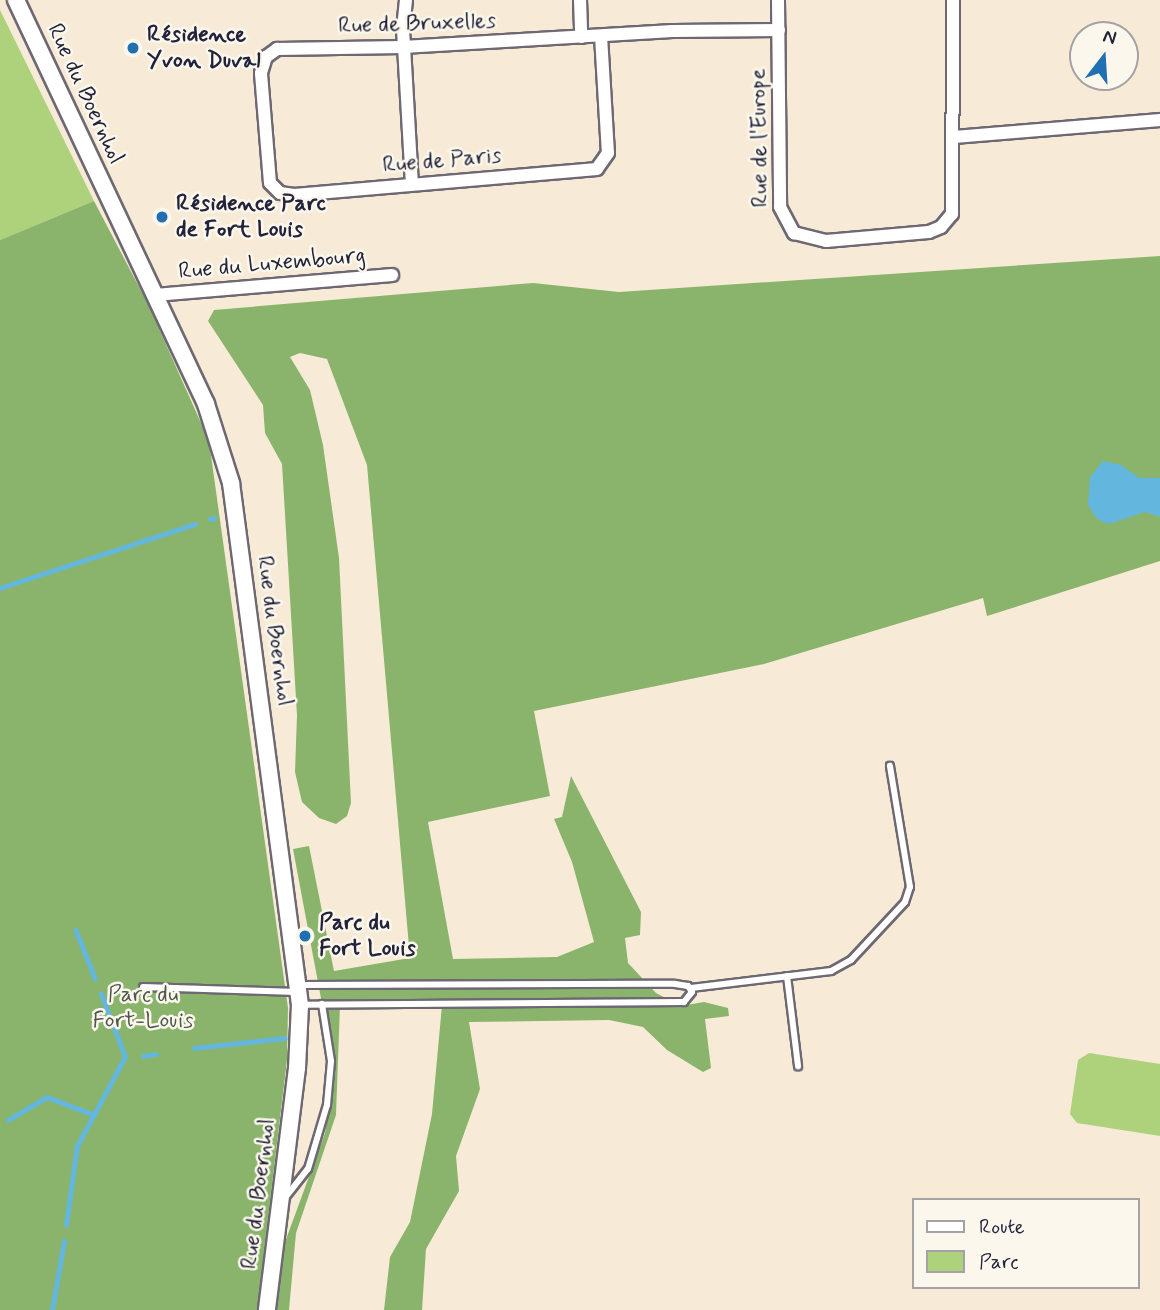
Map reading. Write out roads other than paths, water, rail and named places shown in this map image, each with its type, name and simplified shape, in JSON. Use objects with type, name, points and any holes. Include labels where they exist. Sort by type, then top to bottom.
[{"type":"street","name":"Rue du Boernhol","points":[[16,0],[206,404],[231,483],[299,994],[281,1202],[267,1310]]},
{"type":"street","points":[[406,0],[403,47],[412,184]]},
{"type":"street","points":[[580,0],[581,37]]},
{"type":"street","name":"Rue de l'Europe","points":[[778,0],[780,207],[785,222],[793,233],[811,240],[929,232],[950,219],[954,203],[954,137]]},
{"type":"street","points":[[953,0],[954,137],[1160,120]]},
{"type":"street","name":"Rue de Bruxelles","points":[[280,193],[269,179],[261,73],[269,53],[283,48],[403,47],[779,30]]},
{"type":"street","name":"Rue de Paris","points":[[280,193],[592,171],[604,163],[609,147],[601,36]]},
{"type":"street","name":"Rue du Luxembourg","points":[[155,295],[392,275]]},
{"type":"lane","points":[[143,987],[299,994],[675,984],[691,988],[831,971],[850,960],[908,899],[910,887],[890,766]]},
{"type":"lane","points":[[787,976],[798,1066]]},
{"type":"lane","points":[[299,994],[321,1004],[684,1002],[692,996],[691,988]]},
{"type":"lane","points":[[281,1202],[308,1169],[327,1105],[331,1061],[321,1004]]},
{"type":"water","points":[[1103,461],[1121,465],[1139,478],[1160,478],[1160,517],[1145,512],[1109,524],[1097,519],[1088,505],[1090,477]]},
{"type":"waterway","points":[[210,519],[214,518]]},
{"type":"waterway","points":[[0,588],[195,524]]},
{"type":"waterway","points":[[76,930],[95,978]]},
{"type":"waterway","points":[[66,1225],[77,1146],[125,1057],[101,994]]},
{"type":"waterway","points":[[194,1048],[284,1038]]},
{"type":"waterway","points":[[143,1056],[156,1054]]},
{"type":"waterway","points":[[8,1120],[47,1097],[92,1114]]},
{"type":"waterway","points":[[52,1310],[64,1241]]},
{"type":"place","name":"Résidence Yvon Duval","points":[[133,48]]},
{"type":"place","name":"Résidence Parc de Fort Louis","points":[[162,217]]},
{"type":"place","name":"Parc du Fort Louis","points":[[305,936]]},
{"type":"park label","name":"Parc du Fort-Louis","points":[[143,1008]]}]
